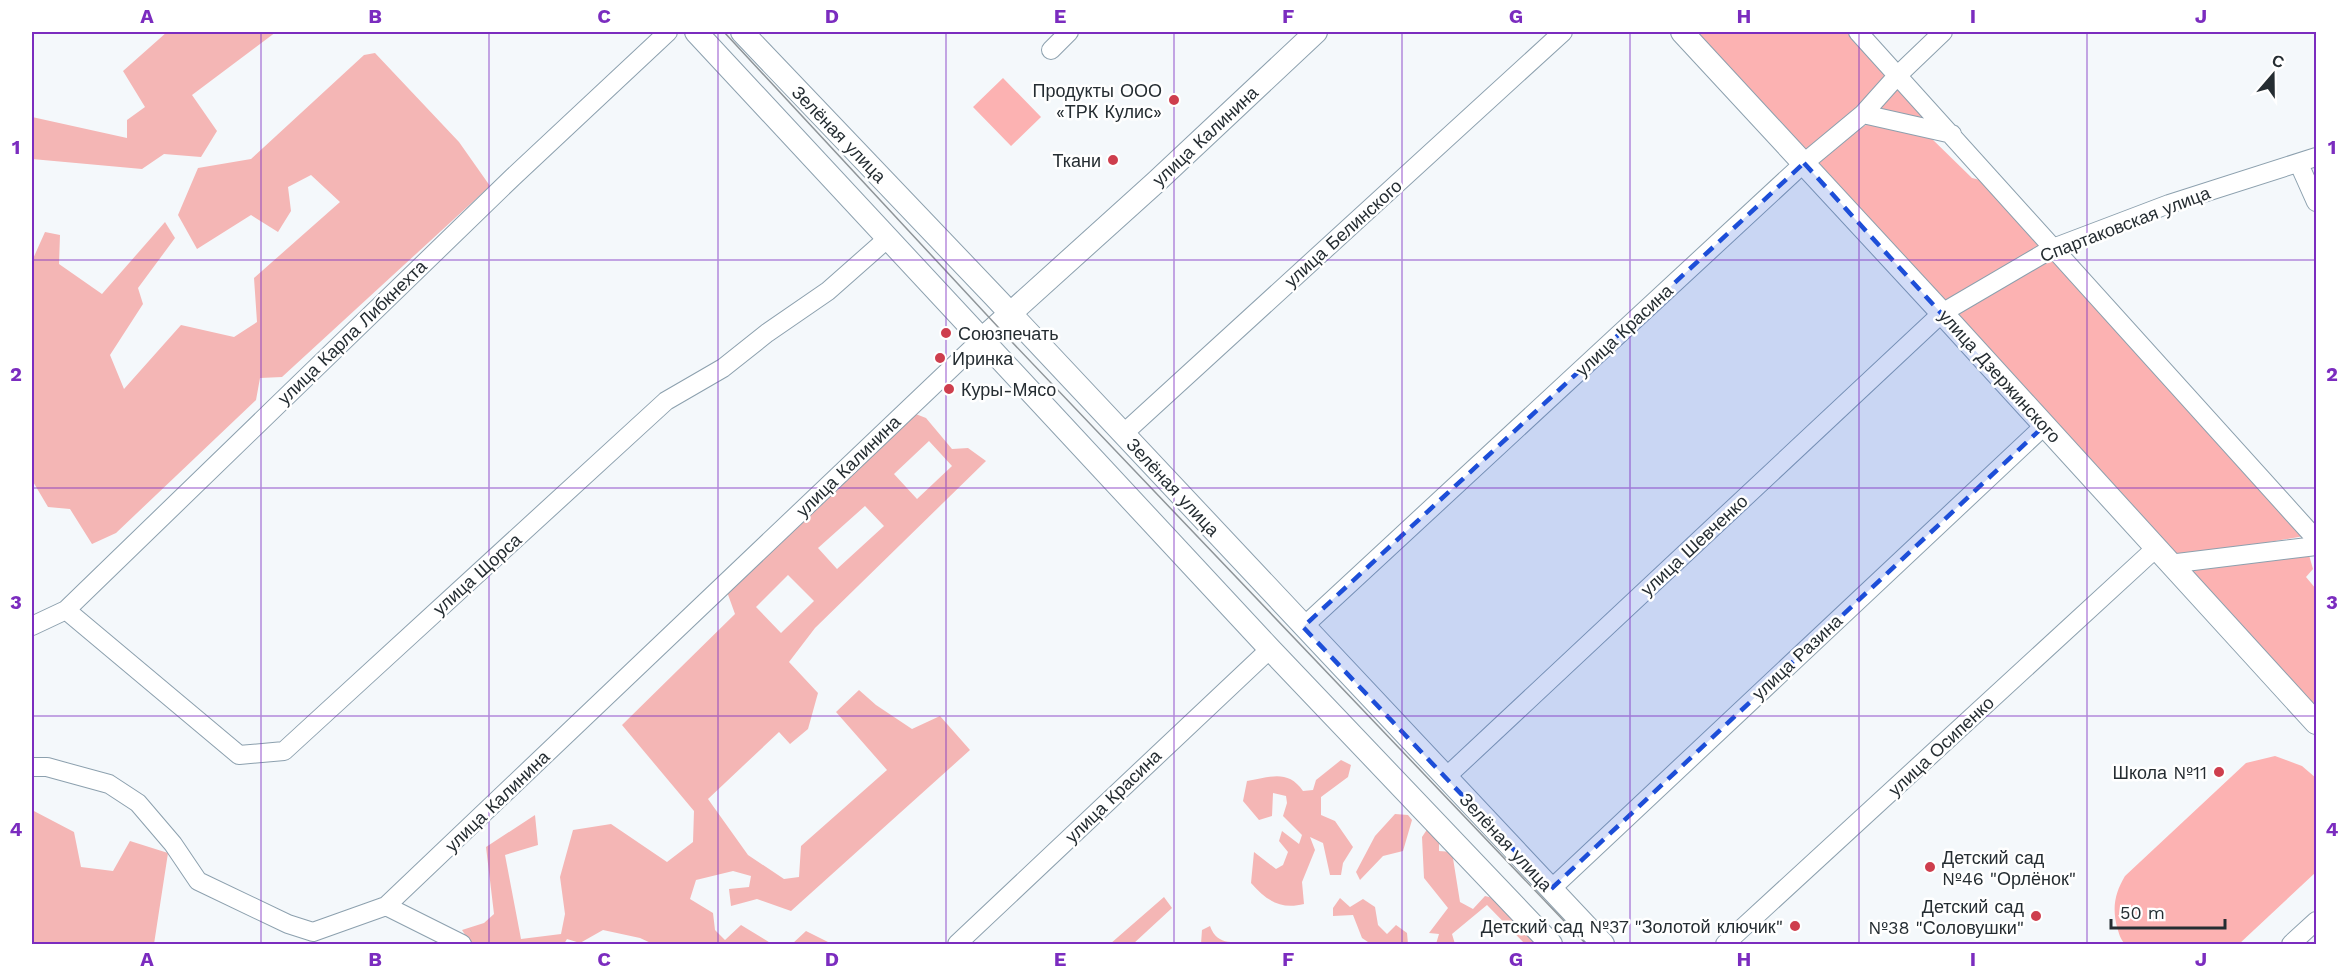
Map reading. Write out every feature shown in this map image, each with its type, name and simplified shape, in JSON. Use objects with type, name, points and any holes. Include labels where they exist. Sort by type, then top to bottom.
[{"type":"street","name":"улица Карла Либкнехта","points":[[32,626],[66,610],[513,177],[668,32]]},
{"type":"street","name":"Зелёная улица","points":[[696,32],[1270,649],[1551,945]]},
{"type":"street","name":"Зелёная улица","points":[[742,32],[1011,313],[1603,945]]},
{"type":"street","points":[[1050,50],[1069,32]]},
{"type":"street","name":"улица Калинина","points":[[386,906],[982,339],[1156,182],[1316,32]]},
{"type":"street","name":"улица Белинского","points":[[1123,434],[1563,32]]},
{"type":"street","name":"улица Дзержинского","points":[[1682,32],[2316,723]]},
{"type":"street","points":[[1858,32],[2316,539]]},
{"type":"street","name":"улица Красина","points":[[1303,627],[1804,163],[1863,114],[1897,76],[1943,32]]},
{"type":"street","points":[[1863,114],[1952,134]]},
{"type":"street","name":"Спартаковская улица","points":[[1942,313],[2053,248],[2169,204],[2316,157]]},
{"type":"street","points":[[2299,164],[2316,202]]},
{"type":"street","name":"улица Щорса","points":[[66,610],[239,755],[284,751],[666,401],[723,368],[766,333],[828,291],[888,238]]},
{"type":"street","name":"улица Шевченко","points":[[1445,778],[1942,313]]},
{"type":"street","name":"улица Разина","points":[[1551,889],[2044,426]]},
{"type":"street","points":[[2163,556],[2316,546]]},
{"type":"street","name":"улица Осипенко","points":[[1725,945],[2163,556]]},
{"type":"street","name":"улица Красина","points":[[957,945],[1270,649]]},
{"type":"street","points":[[32,766],[47,767],[109,784],[138,803],[173,844],[198,880],[288,924],[313,932],[386,906],[462,945]]},
{"type":"street","points":[[2291,945],[2316,921]]},
{"type":"highlighted area","points":[[1804,163],[2044,426],[1551,889],[1303,627]]},
{"type":"shaded area","points":[[167,32],[276,32],[192,95],[217,131],[201,157],[164,154],[142,169],[32,159],[32,117],[127,138],[127,120],[145,107],[123,71]]},
{"type":"shaded area","points":[[1697,32],[1852,32],[1891,73],[1864,103],[1807,151]]},
{"type":"shaded area","points":[[375,53],[459,142],[490,186],[282,377],[260,378],[256,400],[116,533],[92,544],[70,509],[48,507],[32,480],[32,261],[45,232],[60,235],[59,264],[102,294],[165,222],[175,238],[138,288],[143,304],[110,355],[124,389],[181,325],[234,337],[257,322],[254,278],[340,202],[311,175],[288,187],[291,211],[278,232],[251,215],[197,249],[178,215],[198,168],[251,159],[364,55]]},
{"type":"shaded area","points":[[1003,78],[1041,117],[1011,146],[973,107]]},
{"type":"shaded area","points":[[1901,82],[1941,126],[1876,113]]},
{"type":"shaded area","points":[[1866,125],[1891,125],[1929,136],[1972,178],[1980,180],[2310,535],[2179,558],[1819,163],[1839,141]]},
{"type":"shaded area","points":[[908,411],[926,418],[952,449],[968,448],[986,461],[815,628],[789,662],[818,693],[808,729],[790,744],[779,732],[708,799],[748,855],[784,879],[799,877],[801,846],[887,770],[836,712],[859,690],[876,705],[912,729],[940,716],[970,750],[791,911],[757,899],[731,906],[729,889],[749,887],[751,876],[733,871],[696,880],[690,899],[713,913],[715,930],[725,940],[741,925],[772,944],[653,944],[640,938],[603,930],[580,943],[567,939],[564,944],[471,944],[462,930],[484,923],[494,914],[486,847],[535,815],[538,845],[505,855],[521,939],[561,934],[565,914],[560,877],[573,830],[611,824],[667,862],[693,842],[694,811],[622,725],[735,614],[726,589]],"holes":[[[929,441],[952,466],[917,499],[894,474]],[[865,506],[884,526],[837,569],[818,548]],[[788,575],[814,601],[781,633],[756,607]]]},
{"type":"shaded area","points":[[2309,555],[2313,569],[2306,577],[2316,589],[2316,709],[2187,570]]},
{"type":"shaded area","points":[[2275,756],[2302,766],[2316,778],[2316,872],[2239,944],[2125,944],[2117,927],[2115,907],[2117,894],[2125,876],[2246,763]]},
{"type":"shaded area","points":[[1341,760],[1351,765],[1348,777],[1321,797],[1321,815],[1335,821],[1353,847],[1343,863],[1341,875],[1330,875],[1323,843],[1310,837],[1315,850],[1302,882],[1304,904],[1288,906],[1274,902],[1251,883],[1254,852],[1276,869],[1283,865],[1288,852],[1279,841],[1282,831],[1299,844],[1302,835],[1283,816],[1287,803],[1286,796],[1273,793],[1272,816],[1259,820],[1243,801],[1247,781],[1278,776],[1291,780],[1303,791],[1313,790],[1316,780]]},
{"type":"shaded area","points":[[32,810],[74,832],[81,867],[113,871],[130,841],[168,853],[154,944],[32,944]]},
{"type":"shaded area","points":[[1395,814],[1408,815],[1412,820],[1403,851],[1383,856],[1360,880],[1356,872],[1375,836]]},
{"type":"shaded area","points":[[1430,825],[1439,828],[1439,851],[1452,852],[1460,902],[1473,909],[1485,896],[1505,901],[1547,944],[1525,944],[1487,905],[1452,934],[1455,944],[1436,944],[1439,934],[1429,933],[1448,908],[1424,878],[1422,837]]},
{"type":"shaded area","points":[[1164,897],[1172,908],[1133,944],[1110,944]]},
{"type":"shaded area","points":[[1340,898],[1350,907],[1363,899],[1375,907],[1378,925],[1387,934],[1396,925],[1407,933],[1408,944],[1371,944],[1362,938],[1353,915],[1333,916],[1333,908]]},
{"type":"shaded area","points":[[1210,926],[1213,933],[1222,940],[1253,944],[1201,944],[1202,930]]},
{"type":"shaded area","points":[[806,931],[828,942],[830,944],[792,944]]},
{"type":"tram line","points":[[724,32],[1011,341],[1586,944]]},
{"type":"place","name":"Продукты ООО «ТРК Кулис»","points":[[1174,100]]},
{"type":"place","name":"Ткани","points":[[1113,160]]},
{"type":"place","name":"Союзпечать","points":[[946,333]]},
{"type":"place","name":"Иринка","points":[[940,358]]},
{"type":"place","name":"Куры-Мясо","points":[[949,389]]},
{"type":"place","name":"Школа №11","points":[[2219,772]]},
{"type":"place","name":"Детский сад №46 \"Орлёнок\"","points":[[1930,867]]},
{"type":"place","name":"Детский сад №38 \"Соловушки\"","points":[[2036,916]]},
{"type":"place","name":"Детский сад №37 \"Золотой ключик\"","points":[[1795,926]]}]
